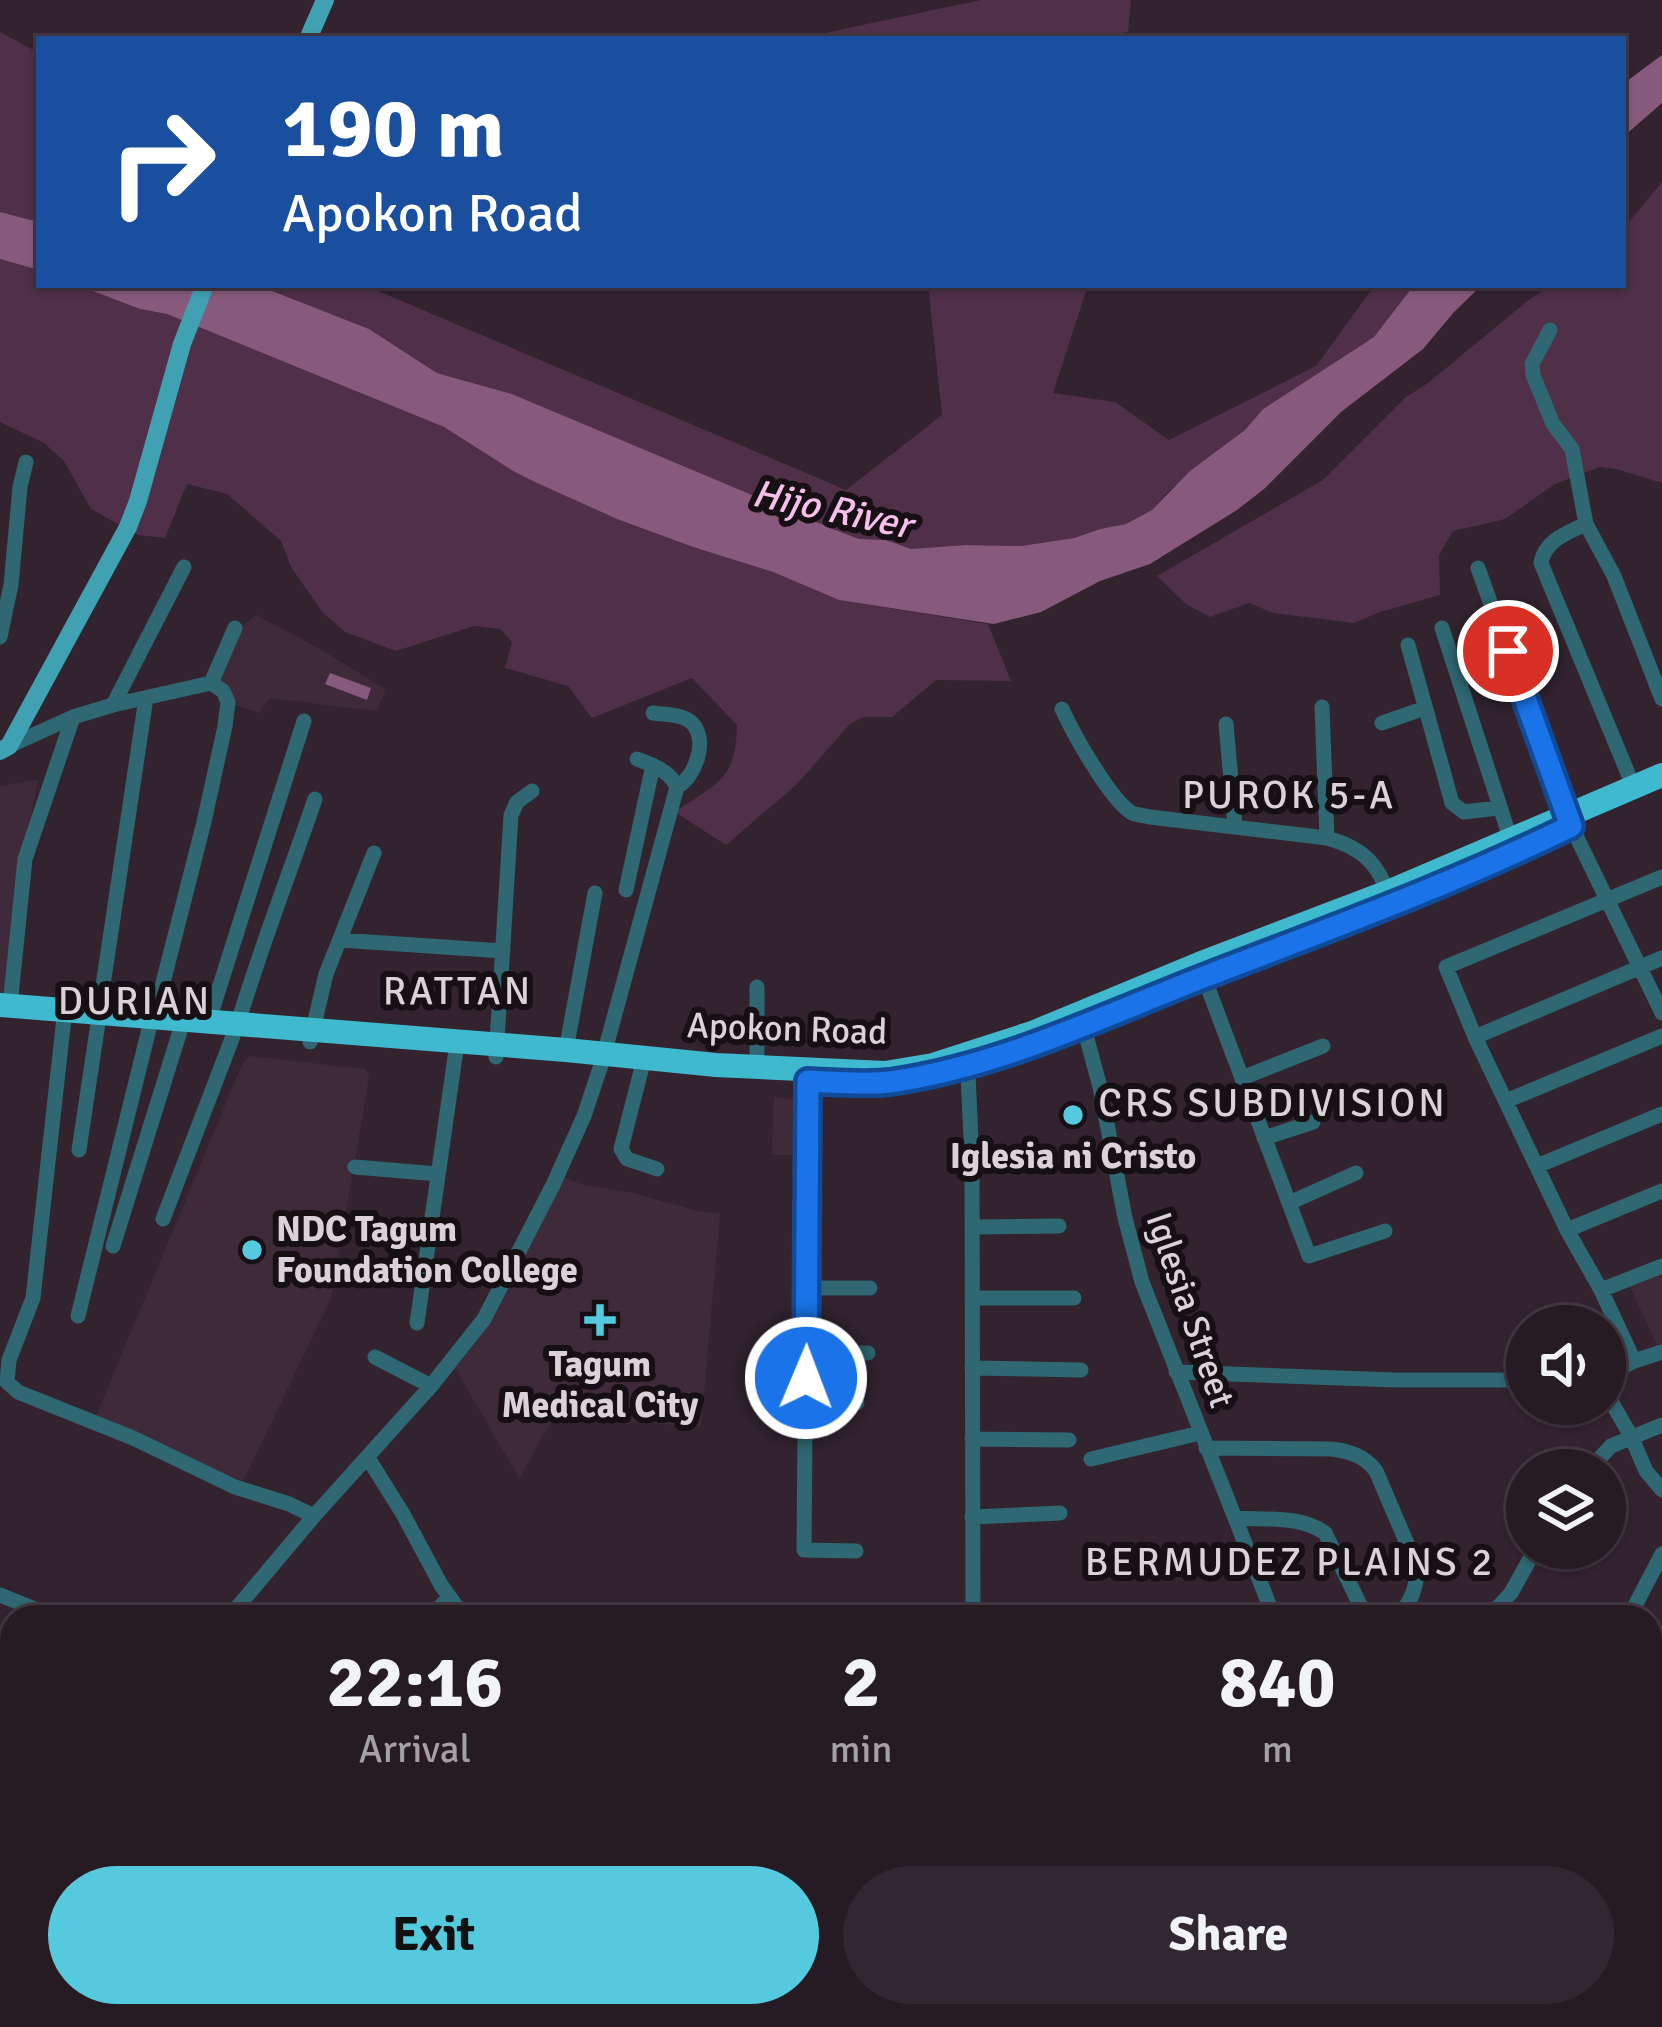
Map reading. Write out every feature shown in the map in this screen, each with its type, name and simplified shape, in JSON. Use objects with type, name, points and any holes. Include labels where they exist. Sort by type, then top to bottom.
[{"type":"highway","name":"Apokon Road","points":[[152,1023],[180,1031],[235,1031],[643,1065],[808,1076],[885,1073],[968,1059],[1082,1019],[1390,899],[1662,776]]},
{"type":"highway","name":"Apokon Road","points":[[1568,821],[1662,788]]},
{"type":"highway","name":"Apokon Road","points":[[3,1009],[152,1023],[208,1023],[235,1031]]},
{"type":"highway","name":"Apokon Road","points":[[496,1051],[566,1050],[603,1059]]},
{"type":"highway","name":"Apokon Road","points":[[643,1065],[757,1068],[808,1076]]},
{"type":"main road","points":[[309,36],[325,0]]},
{"type":"main road","points":[[5,748],[128,527],[182,344],[204,288]]},
{"type":"street","points":[[1550,330],[1532,364],[1533,375],[1552,424],[1572,449],[1586,524],[1622,593],[1662,699]]},
{"type":"street","points":[[0,637],[26,462]]},
{"type":"street","points":[[1586,524],[1553,542],[1541,563],[1634,788]]},
{"type":"street","points":[[113,705],[184,567]]},
{"type":"street","points":[[1478,568],[1568,821],[1662,1012]]},
{"type":"street","points":[[211,683],[235,628]]},
{"type":"street","points":[[1442,628],[1513,846]]},
{"type":"street","points":[[1408,645],[1455,808],[1464,812],[1498,808]]},
{"type":"street","points":[[5,748],[73,717],[211,683],[223,692],[228,710],[204,822],[78,1316]]},
{"type":"street","points":[[79,1150],[146,698]]},
{"type":"street","points":[[1322,707],[1327,838]]},
{"type":"street","points":[[1382,724],[1425,708]]},
{"type":"street","points":[[1062,709],[1077,740],[1132,813],[1327,838],[1354,847],[1372,862],[1390,899]]},
{"type":"street","points":[[653,713],[688,720],[698,736],[696,762],[688,779],[677,787]]},
{"type":"street","points":[[3,1009],[25,860],[73,717]]},
{"type":"street","points":[[208,1023],[304,722]]},
{"type":"street","points":[[1226,724],[1235,826]]},
{"type":"street","points":[[239,1605],[475,1335],[570,1149],[603,1059],[677,787],[674,779],[645,762],[626,890]]},
{"type":"street","points":[[496,1051],[511,815],[517,802],[532,791]]},
{"type":"street","points":[[163,1219],[235,1031],[315,799]]},
{"type":"street","points":[[311,1037],[326,974],[374,853]]},
{"type":"street","points":[[1634,1361],[1474,1037],[1446,967],[1662,877]]},
{"type":"street","points":[[566,1050],[595,893]]},
{"type":"street","points":[[340,940],[503,951]]},
{"type":"street","points":[[1474,1037],[1662,958]]},
{"type":"street","points":[[1202,970],[1309,1256],[1385,1231]]},
{"type":"street","points":[[757,987],[757,1068]]},
{"type":"street","points":[[64,1015],[33,1298],[9,1360],[7,1382],[18,1392],[144,1443],[235,1487],[314,1516]]},
{"type":"street","name":"Iglesia Street","points":[[1082,1019],[1132,1251],[1269,1605]]},
{"type":"street","points":[[113,1246],[180,1031]]},
{"type":"street","points":[[1506,1101],[1662,1036]]},
{"type":"street","points":[[1242,1078],[1323,1046]]},
{"type":"street","points":[[417,1323],[456,1048]]},
{"type":"street","points":[[968,1059],[973,1605]]},
{"type":"street","points":[[643,1065],[622,1149],[627,1159],[658,1168]]},
{"type":"street","points":[[808,1076],[804,1550],[856,1551]]},
{"type":"street","points":[[1537,1166],[1662,1114]]},
{"type":"street","points":[[1264,1138],[1313,1122]]},
{"type":"street","points":[[972,1161],[1052,1160]]},
{"type":"street","points":[[356,1167],[438,1174]]},
{"type":"street","points":[[1288,1202],[1356,1173]]},
{"type":"street","points":[[1567,1230],[1662,1191]]},
{"type":"street","points":[[972,1227],[1059,1226]]},
{"type":"street","points":[[1601,1290],[1662,1265]]},
{"type":"street","points":[[349,1272],[422,1279]]},
{"type":"street","points":[[807,1288],[870,1288]]},
{"type":"street","points":[[972,1298],[1074,1298]]},
{"type":"street","points":[[1626,1365],[1662,1352]]},
{"type":"street","points":[[806,1353],[868,1353]]},
{"type":"street","points":[[375,1357],[431,1386]]},
{"type":"street","points":[[972,1368],[1081,1370]]},
{"type":"street","points":[[1176,1372],[1506,1380]]},
{"type":"street","points":[[806,1403],[856,1403]]},
{"type":"street","points":[[1625,1425],[1639,1458],[1662,1490]]},
{"type":"street","points":[[1608,1449],[1662,1425]]},
{"type":"street","points":[[972,1439],[1069,1440]]},
{"type":"street","points":[[1091,1459],[1203,1441],[1349,1452],[1370,1462],[1376,1471],[1417,1568],[1418,1582],[1406,1605]]},
{"type":"street","points":[[368,1458],[454,1605]]},
{"type":"street","points":[[972,1517],[1060,1514]]},
{"type":"street","points":[[1235,1518],[1297,1521],[1317,1527],[1325,1533],[1360,1605]]},
{"type":"street","points":[[1635,1605],[1662,1554]]},
{"type":"street","points":[[1500,1605],[1524,1569]]},
{"type":"street","points":[[442,1605],[448,1598]]},
{"type":"shaded area","points":[[981,0],[1131,0],[1128,32],[1099,36],[815,35]]},
{"type":"shaded area","points":[[0,32],[36,51],[36,221],[0,212]]},
{"type":"shaded area","points":[[1662,55],[1662,103],[1626,134],[1626,82]]},
{"type":"shaded area","points":[[1662,182],[1662,483],[1600,467],[1555,484],[1505,519],[1453,531],[1439,555],[1440,595],[1354,623],[1273,613],[1249,603],[1210,617],[1186,604],[1157,576],[1323,480],[1406,397],[1547,288],[1626,288],[1626,225]]},
{"type":"shaded area","points":[[0,212],[36,221],[36,269],[0,259]]},
{"type":"shaded area","points":[[0,259],[36,269],[36,288],[85,288],[167,314],[444,427],[513,471],[617,519],[773,572],[839,600],[988,624],[1011,681],[936,680],[892,717],[864,717],[850,724],[797,784],[726,845],[675,812],[721,778],[736,743],[737,725],[692,678],[592,718],[568,686],[505,668],[512,642],[501,629],[474,626],[396,651],[345,632],[323,613],[291,567],[281,541],[227,494],[187,484],[165,538],[138,535],[91,509],[64,461],[44,443],[0,422]]},
{"type":"shaded area","points":[[85,288],[265,288],[369,329],[437,373],[512,394],[859,539],[886,540],[911,549],[1021,546],[1126,524],[1152,510],[1263,409],[1374,337],[1412,288],[1479,288],[1423,349],[1341,412],[1237,510],[1150,564],[1100,581],[1041,612],[994,624],[839,600],[773,572],[617,519],[513,471],[444,427],[167,314]]},
{"type":"shaded area","points":[[265,288],[371,288],[846,490],[942,415],[928,288],[1087,288],[1053,393],[1115,402],[1169,440],[1316,366],[1373,288],[1412,288],[1374,337],[1263,409],[1152,510],[1126,524],[1021,546],[911,549],[886,540],[859,539],[512,394],[437,373],[369,329]]},
{"type":"shaded area","points":[[256,615],[386,690],[376,711],[270,698],[259,713],[232,704],[217,681],[238,630]]},
{"type":"shaded area","points":[[330,673],[371,688],[367,700],[325,684]]},
{"type":"shaded area","points":[[38,780],[25,846],[8,998],[0,1004],[0,786]]},
{"type":"shaded area","name":"NDC Tagum Foundation College","points":[[250,1056],[365,1069],[369,1077],[331,1299],[243,1481],[91,1428],[243,1062]]},
{"type":"shaded area","points":[[774,1097],[801,1100],[801,1155],[772,1155]]},
{"type":"shaded area","name":"Tagum Medical City","points":[[563,1177],[720,1214],[701,1427],[555,1415],[519,1478],[455,1368],[479,1338]]},
{"type":"shaded area","points":[[1662,1270],[1662,1346],[1658,1347],[1628,1283]]},
{"type":"place","name":"Iglesia ni Cristo","points":[[1073,1115]]},
{"type":"place","name":"NDC Tagum Foundation College","points":[[252,1250]]},
{"type":"place","name":"Tagum Medical City","points":[[600,1320]]},
{"type":"district","name":"PUROK 5-A","points":[[1289,795]]},
{"type":"district","name":"RATTAN","points":[[458,991]]},
{"type":"district","name":"DURIAN","points":[[135,1001]]},
{"type":"district","name":"CRS SUBDIVISION","points":[[1273,1103]]},
{"type":"district","name":"BERMUDEZ PLAINS 2","points":[[1290,1562]]},
{"type":"route","points":[[806,1378],[808,1081],[886,1082],[968,1065],[1034,1044],[1393,906],[1571,826],[1508,651]]},
{"type":"water label","name":"Hijo River","points":[[832,509]]}]
